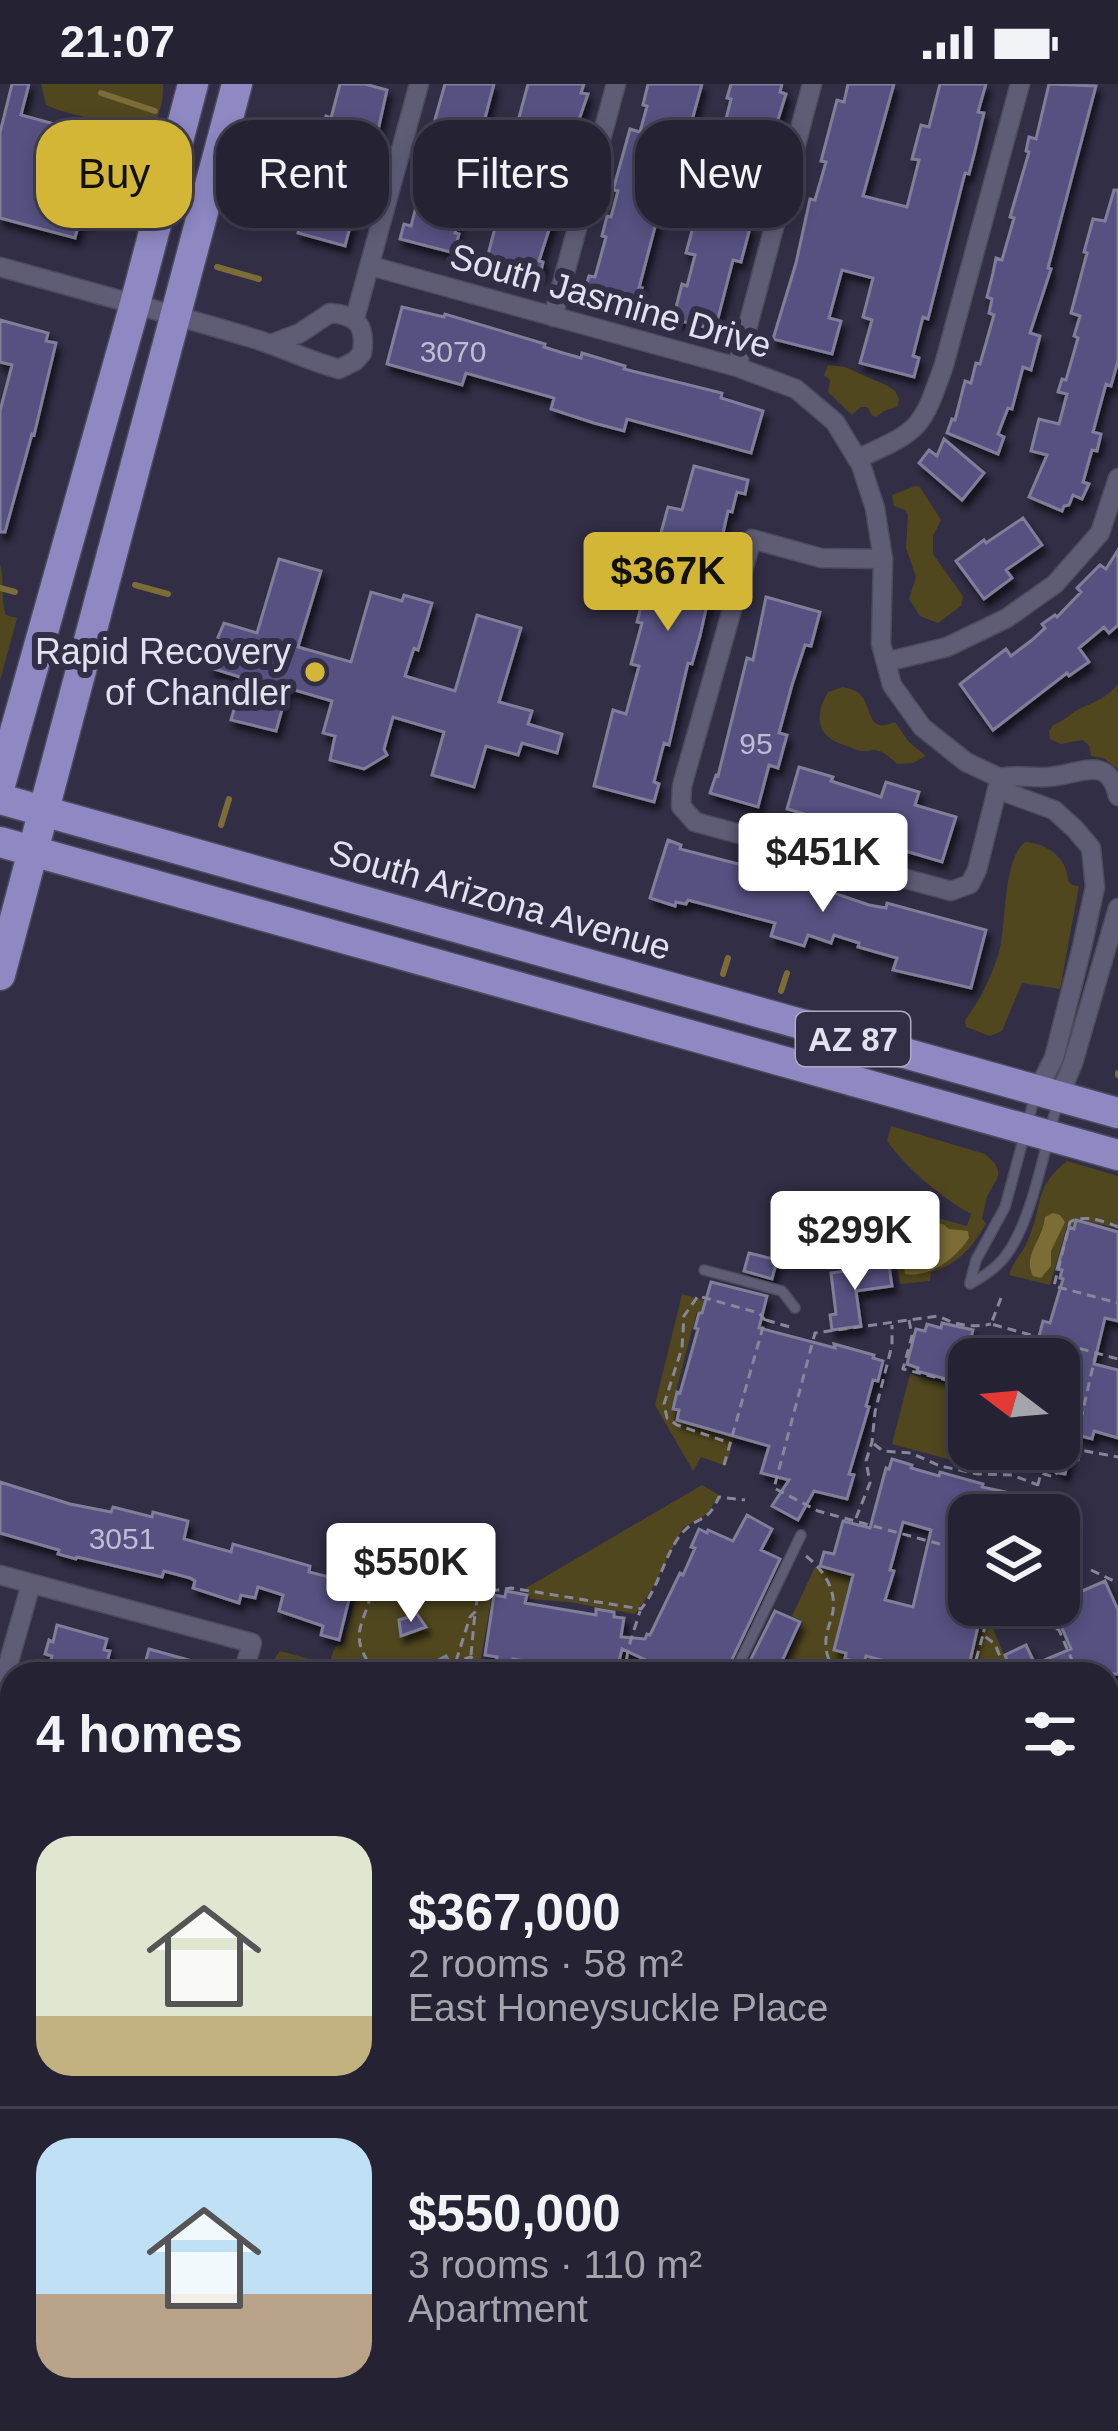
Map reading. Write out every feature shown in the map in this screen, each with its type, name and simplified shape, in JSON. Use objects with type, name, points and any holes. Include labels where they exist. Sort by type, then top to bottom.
[{"type":"main road","points":[[0,785],[193,84]]},
{"type":"main road","points":[[0,975],[237,84]]},
{"type":"main road","name":"South Arizona Avenue","points":[[0,799],[1118,1114]]},
{"type":"main road","name":"AZ 87","points":[[0,842],[1118,1156]]},
{"type":"main road","points":[[523,989],[534,950]]},
{"type":"street","points":[[355,318],[419,84]]},
{"type":"street","points":[[554,316],[616,84]]},
{"type":"street","points":[[737,367],[812,84]]},
{"type":"street","points":[[857,459],[904,438],[929,408],[1020,84]]},
{"type":"street","name":"South Jasmine Drive","points":[[370,266],[737,367],[796,389],[835,422],[857,459],[875,508],[883,559],[881,644],[892,685],[922,727],[966,762],[1000,778],[1010,794],[1054,811]]},
{"type":"street","points":[[0,267],[272,344],[339,369],[362,353],[364,334],[355,318],[330,313],[272,344]]},
{"type":"street","points":[[886,662],[947,646],[1007,618],[1055,584],[1100,533],[1118,478]]},
{"type":"street","points":[[883,559],[820,558],[752,539],[682,787],[681,806],[695,822],[951,891],[970,884],[1000,778],[1101,770],[1114,782],[1118,796]]},
{"type":"street","points":[[1048,1094],[1095,887],[1091,848],[1054,811],[1064,775]]},
{"type":"street","points":[[1048,1094],[1073,1064],[1118,908]]},
{"type":"street","points":[[0,1575],[252,1643],[246,1662]]},
{"type":"street","points":[[9,1662],[32,1584]]},
{"type":"lane","points":[[1048,1094],[1020,1232],[991,1272],[970,1284],[976,1260],[1037,1133],[1048,1094]]},
{"type":"lane","points":[[1005,1207],[1026,1214]]},
{"type":"lane","points":[[704,1270],[782,1291],[795,1308]]},
{"type":"lane","points":[[740,1662],[801,1535]]},
{"type":"path","points":[[1118,1227],[1086,1218],[1070,1222],[1054,1286],[1118,1303]]},
{"type":"path","points":[[730,1443],[667,1418],[664,1404],[682,1348],[684,1316],[698,1296],[790,1327]]},
{"type":"path","points":[[991,1324],[1001,1298]]},
{"type":"path","points":[[948,1546],[818,1511],[774,1488],[815,1334],[938,1316],[953,1324],[991,1324],[1118,1359]]},
{"type":"path","points":[[724,1465],[764,1320]]},
{"type":"path","points":[[909,1320],[912,1336],[903,1369],[948,1381]]},
{"type":"path","points":[[855,1521],[870,1484],[866,1461],[892,1345],[892,1323]]},
{"type":"path","points":[[1080,1423],[1096,1353]]},
{"type":"path","points":[[872,1442],[883,1451],[911,1453],[940,1466],[1012,1475],[1038,1485]]},
{"type":"path","points":[[1080,1450],[1118,1457]]},
{"type":"path","points":[[1010,1470],[1012,1475]]},
{"type":"path","points":[[1036,1494],[1041,1473],[1054,1477],[1060,1470]]},
{"type":"path","points":[[627,1662],[641,1609],[683,1531],[711,1514],[719,1497],[745,1501]]},
{"type":"path","points":[[794,1550],[813,1561],[831,1586],[834,1610],[825,1641],[830,1662]]},
{"type":"path","points":[[1091,1570],[1118,1583]]},
{"type":"path","points":[[368,1662],[358,1632],[375,1587],[372,1580],[385,1572],[478,1594],[511,1588],[641,1609]]},
{"type":"path","points":[[375,1587],[386,1587],[388,1575]]},
{"type":"path","points":[[468,1592],[477,1600],[470,1657]]},
{"type":"path","points":[[470,1657],[453,1662],[476,1612]]},
{"type":"path","points":[[975,1662],[985,1626]]},
{"type":"path","points":[[1051,1626],[1059,1630],[1073,1662]]},
{"type":"path","points":[[983,1635],[995,1644],[1002,1662]]},
{"type":"path","points":[[470,1657],[477,1662]]},
{"type":"shaded area","points":[[41,84],[163,84],[155,120],[101,120],[46,105]]},
{"type":"shaded area","points":[[828,365],[845,367],[888,386],[899,399],[897,407],[876,417],[861,407],[852,415],[828,392],[830,380],[824,375]]},
{"type":"shaded area","points":[[915,486],[941,520],[933,536],[933,554],[963,596],[961,606],[938,623],[920,616],[909,599],[916,577],[906,548],[908,515],[894,506],[892,495]]},
{"type":"shaded area","points":[[0,564],[6,615],[17,618],[0,681]]},
{"type":"shaded area","points":[[1118,684],[1118,769],[1091,756],[1089,745],[1082,740],[1061,744],[1050,739],[1053,725],[1101,699]]},
{"type":"shaded area","points":[[843,687],[861,695],[875,723],[895,722],[926,756],[897,764],[882,752],[858,750],[828,736],[820,725],[821,710],[828,692]]},
{"type":"shaded area","points":[[1025,842],[1054,853],[1068,881],[1079,886],[1060,989],[1022,983],[1002,1031],[990,1036],[966,1027],[965,1020],[996,962],[1012,863]]},
{"type":"shaded area","points":[[891,1126],[985,1154],[997,1166],[982,1218],[986,1224],[963,1254],[931,1272],[930,1281],[900,1284],[896,1258],[911,1256],[923,1214],[967,1226],[971,1214],[905,1162],[887,1141]]},
{"type":"shaded area","points":[[1067,1161],[1118,1176],[1118,1228],[1075,1219],[1073,1227],[1067,1226],[1050,1285],[1009,1275],[1028,1240],[1044,1188]]},
{"type":"shaded area","points":[[1053,1213],[1065,1222],[1051,1251],[1051,1266],[1041,1278],[1033,1276],[1031,1255],[1045,1217]]},
{"type":"shaded area","points":[[934,1223],[968,1231],[969,1238],[941,1265],[924,1273],[905,1274],[924,1228]]},
{"type":"shaded area","points":[[682,1294],[710,1302],[705,1312],[697,1311],[671,1410],[676,1412],[674,1420],[734,1438],[726,1466],[701,1457],[693,1471],[655,1405]]},
{"type":"shaded area","points":[[910,1374],[948,1384],[948,1459],[892,1444]]},
{"type":"shaded area","points":[[702,1485],[719,1495],[707,1514],[683,1528],[635,1614],[530,1599],[526,1588]]},
{"type":"shaded area","points":[[367,1555],[464,1580],[467,1571],[495,1579],[480,1662],[330,1662],[335,1647],[343,1644]]},
{"type":"shaded area","points":[[815,1567],[851,1577],[834,1651],[856,1662],[785,1662],[803,1622],[792,1616]]},
{"type":"shaded area","points":[[980,1626],[992,1626],[1007,1662],[971,1662]]},
{"type":"shaded area","points":[[280,1651],[321,1662],[272,1662]]},
{"type":"building","points":[[12,84],[29,84],[21,115],[40,120],[36,228],[0,218],[0,133]]},
{"type":"building","points":[[340,84],[387,90],[380,120],[325,120],[331,118]]},
{"type":"building","points":[[445,84],[494,84],[485,120],[435,120]]},
{"type":"building","points":[[528,84],[584,84],[581,93],[588,94],[579,120],[518,120]]},
{"type":"building","points":[[648,84],[702,84],[692,120],[643,120],[647,106],[643,105]]},
{"type":"building","points":[[731,84],[782,84],[780,92],[786,94],[778,120],[726,120],[731,99],[727,98]]},
{"type":"building","points":[[848,84],[894,84],[863,196],[907,207],[919,160],[912,159],[921,125],[929,127],[940,84],[986,84],[969,174],[965,173],[928,319],[923,317],[913,356],[919,358],[914,377],[860,363],[872,320],[863,317],[873,278],[842,270],[829,318],[841,321],[832,354],[773,339],[810,199],[815,200],[826,162],[821,161],[837,100],[844,102]]},
{"type":"building","points":[[1049,84],[1096,86],[1051,269],[1030,333],[1040,336],[1031,370],[1023,367],[1012,409],[1008,408],[998,434],[1004,437],[998,454],[947,433],[965,381],[971,383],[976,363],[980,364],[994,315],[989,313],[992,299],[987,297],[996,258],[1002,260],[1029,137],[1036,139]]},
{"type":"building","points":[[630,129],[635,130],[635,228],[655,228],[637,307],[584,293],[589,276],[595,277],[604,228],[611,228],[618,191],[613,190]]},
{"type":"building","points":[[1114,190],[1118,190],[1118,361],[1111,386],[1106,384],[1093,432],[1101,434],[1083,482],[1089,484],[1082,499],[1073,495],[1062,511],[1029,497],[1047,455],[1031,451],[1039,419],[1059,424],[1067,394],[1058,392],[1078,338],[1074,336],[1080,316],[1071,313],[1084,252],[1093,219],[1105,221]]},
{"type":"building","points":[[413,218],[413,228],[456,228],[454,253],[400,239],[404,224],[411,226]]},
{"type":"building","points":[[38,228],[78,228],[75,238]]},
{"type":"building","points":[[299,228],[350,228],[345,246],[298,233]]},
{"type":"building","points":[[495,228],[550,228],[539,261],[543,262],[540,276],[486,262]]},
{"type":"building","points":[[693,228],[750,228],[741,262],[733,260],[715,330],[673,319],[695,255],[686,253]]},
{"type":"building","points":[[402,307],[445,314],[563,353],[581,358],[582,353],[624,369],[722,393],[721,398],[763,411],[751,453],[627,419],[624,431],[594,423],[551,409],[554,398],[466,373],[462,385],[387,364]]},
{"type":"building","points":[[0,320],[48,333],[46,341],[56,343],[5,532],[0,532],[0,411],[12,365],[0,362]]},
{"type":"building","points":[[944,439],[984,473],[962,500],[919,463],[929,450],[937,456]]},
{"type":"building","points":[[694,466],[748,480],[745,494],[737,492],[732,512],[728,511],[700,636],[654,782],[659,784],[654,802],[594,786],[613,710],[626,714],[639,666],[631,664],[642,623],[637,622],[663,541],[659,540],[668,507],[682,510]]},
{"type":"building","points":[[1023,518],[1042,545],[1006,570],[1012,578],[984,599],[956,561]]},
{"type":"building","points":[[1118,550],[1118,625],[1109,633],[1104,627],[1079,648],[1089,662],[1067,673],[993,730],[960,684],[1006,649],[1011,656],[1032,640],[1045,628],[1042,624],[1057,617],[1081,592],[1077,588],[1100,565],[1106,569]]},
{"type":"building","name":"Rapid Recovery of Chandler","points":[[279,559],[321,571],[298,647],[351,662],[371,592],[402,601],[404,595],[432,603],[405,676],[455,691],[477,615],[521,628],[499,702],[532,711],[528,724],[562,734],[557,753],[522,743],[518,755],[486,746],[474,787],[432,775],[444,732],[393,717],[384,749],[387,755],[364,769],[330,760],[335,736],[323,733],[332,701],[288,688],[276,731],[231,720],[243,678],[211,668],[215,655],[211,654],[224,623],[257,633]]},
{"type":"building","points":[[766,597],[820,612],[811,646],[805,645],[779,733],[787,735],[778,768],[769,765],[758,807],[710,793],[747,658],[753,660]]},
{"type":"building","points":[[799,767],[881,797],[886,782],[919,792],[915,805],[956,817],[942,862],[883,848],[826,828],[829,821],[787,809]]},
{"type":"building","points":[[668,840],[681,845],[680,849],[781,875],[869,905],[886,908],[887,903],[986,930],[971,988],[893,970],[897,958],[834,935],[831,943],[808,935],[804,946],[771,936],[775,923],[688,900],[675,906],[650,898]]},
{"type":"building","points":[[1076,1220],[1118,1232],[1118,1321],[1105,1318],[1094,1364],[1118,1370],[1118,1438],[1094,1431],[1092,1439],[1080,1436],[1080,1338],[1039,1338],[1043,1321],[1050,1323],[1063,1279],[1062,1270],[1057,1269],[1069,1227],[1074,1229]]},
{"type":"building","points":[[749,1253],[777,1260],[772,1279],[744,1271]]},
{"type":"building","points":[[889,1265],[892,1286],[856,1291],[861,1326],[832,1330],[830,1315],[836,1314],[831,1273]]},
{"type":"building","points":[[711,1282],[767,1296],[759,1328],[835,1348],[834,1344],[883,1361],[866,1406],[847,1499],[814,1491],[798,1520],[772,1506],[789,1480],[761,1473],[769,1446],[677,1420],[679,1410],[673,1409],[677,1392]]},
{"type":"building","points":[[942,1323],[973,1330],[971,1338],[948,1338],[946,1379],[907,1364],[916,1329],[925,1331],[927,1324],[941,1328]]},
{"type":"building","points":[[892,1459],[1015,1494],[948,1494],[948,1626],[978,1626],[970,1662],[890,1662],[866,1656],[859,1662],[834,1650],[853,1575],[820,1566],[824,1552],[834,1554],[843,1521],[870,1528]],"holes":[[[903,1522],[931,1530],[913,1607],[885,1600]]]},
{"type":"building","points":[[0,1482],[70,1504],[111,1512],[113,1507],[152,1517],[153,1512],[188,1521],[184,1539],[231,1552],[233,1544],[353,1583],[339,1640],[321,1635],[323,1626],[279,1611],[283,1595],[258,1587],[255,1598],[241,1595],[239,1603],[193,1588],[195,1581],[190,1578],[164,1571],[162,1577],[76,1559],[0,1533]]},
{"type":"building","points":[[747,1515],[772,1529],[761,1550],[780,1559],[731,1662],[650,1662],[622,1649],[619,1662],[496,1662],[497,1657],[485,1655],[494,1595],[505,1597],[506,1591],[527,1595],[525,1603],[596,1615],[596,1609],[614,1612],[614,1617],[624,1618],[621,1637],[645,1639],[680,1573],[683,1575],[699,1529],[733,1541]]},
{"type":"building","points":[[1105,1581],[1118,1610],[1118,1662],[1040,1662],[1071,1649],[1061,1626],[1080,1626],[1080,1592]]},
{"type":"building","points":[[775,1611],[800,1622],[782,1662],[750,1662]]},
{"type":"building","points":[[417,1614],[426,1627],[401,1636],[399,1620]]},
{"type":"building","points":[[57,1625],[107,1639],[107,1662],[50,1662],[52,1656],[45,1654],[49,1640],[53,1642]]},
{"type":"building","points":[[1026,1645],[1034,1662],[1008,1662],[1005,1655]]},
{"type":"building","points":[[149,1649],[196,1662],[145,1662]]},
{"type":"waterway","points":[[101,93],[155,111]]},
{"type":"waterway","points":[[217,267],[259,279]]},
{"type":"waterway","points":[[135,585],[168,594]]},
{"type":"waterway","points":[[0,588],[15,592]]},
{"type":"waterway","points":[[221,825],[229,799]]},
{"type":"waterway","points":[[496,910],[501,892]]},
{"type":"waterway","points":[[635,948],[640,932]]},
{"type":"waterway","points":[[723,974],[728,958]]},
{"type":"waterway","points":[[781,991],[787,973]]},
{"type":"place","name":"Rapid Recovery of Chandler","points":[[315,672]]}]
